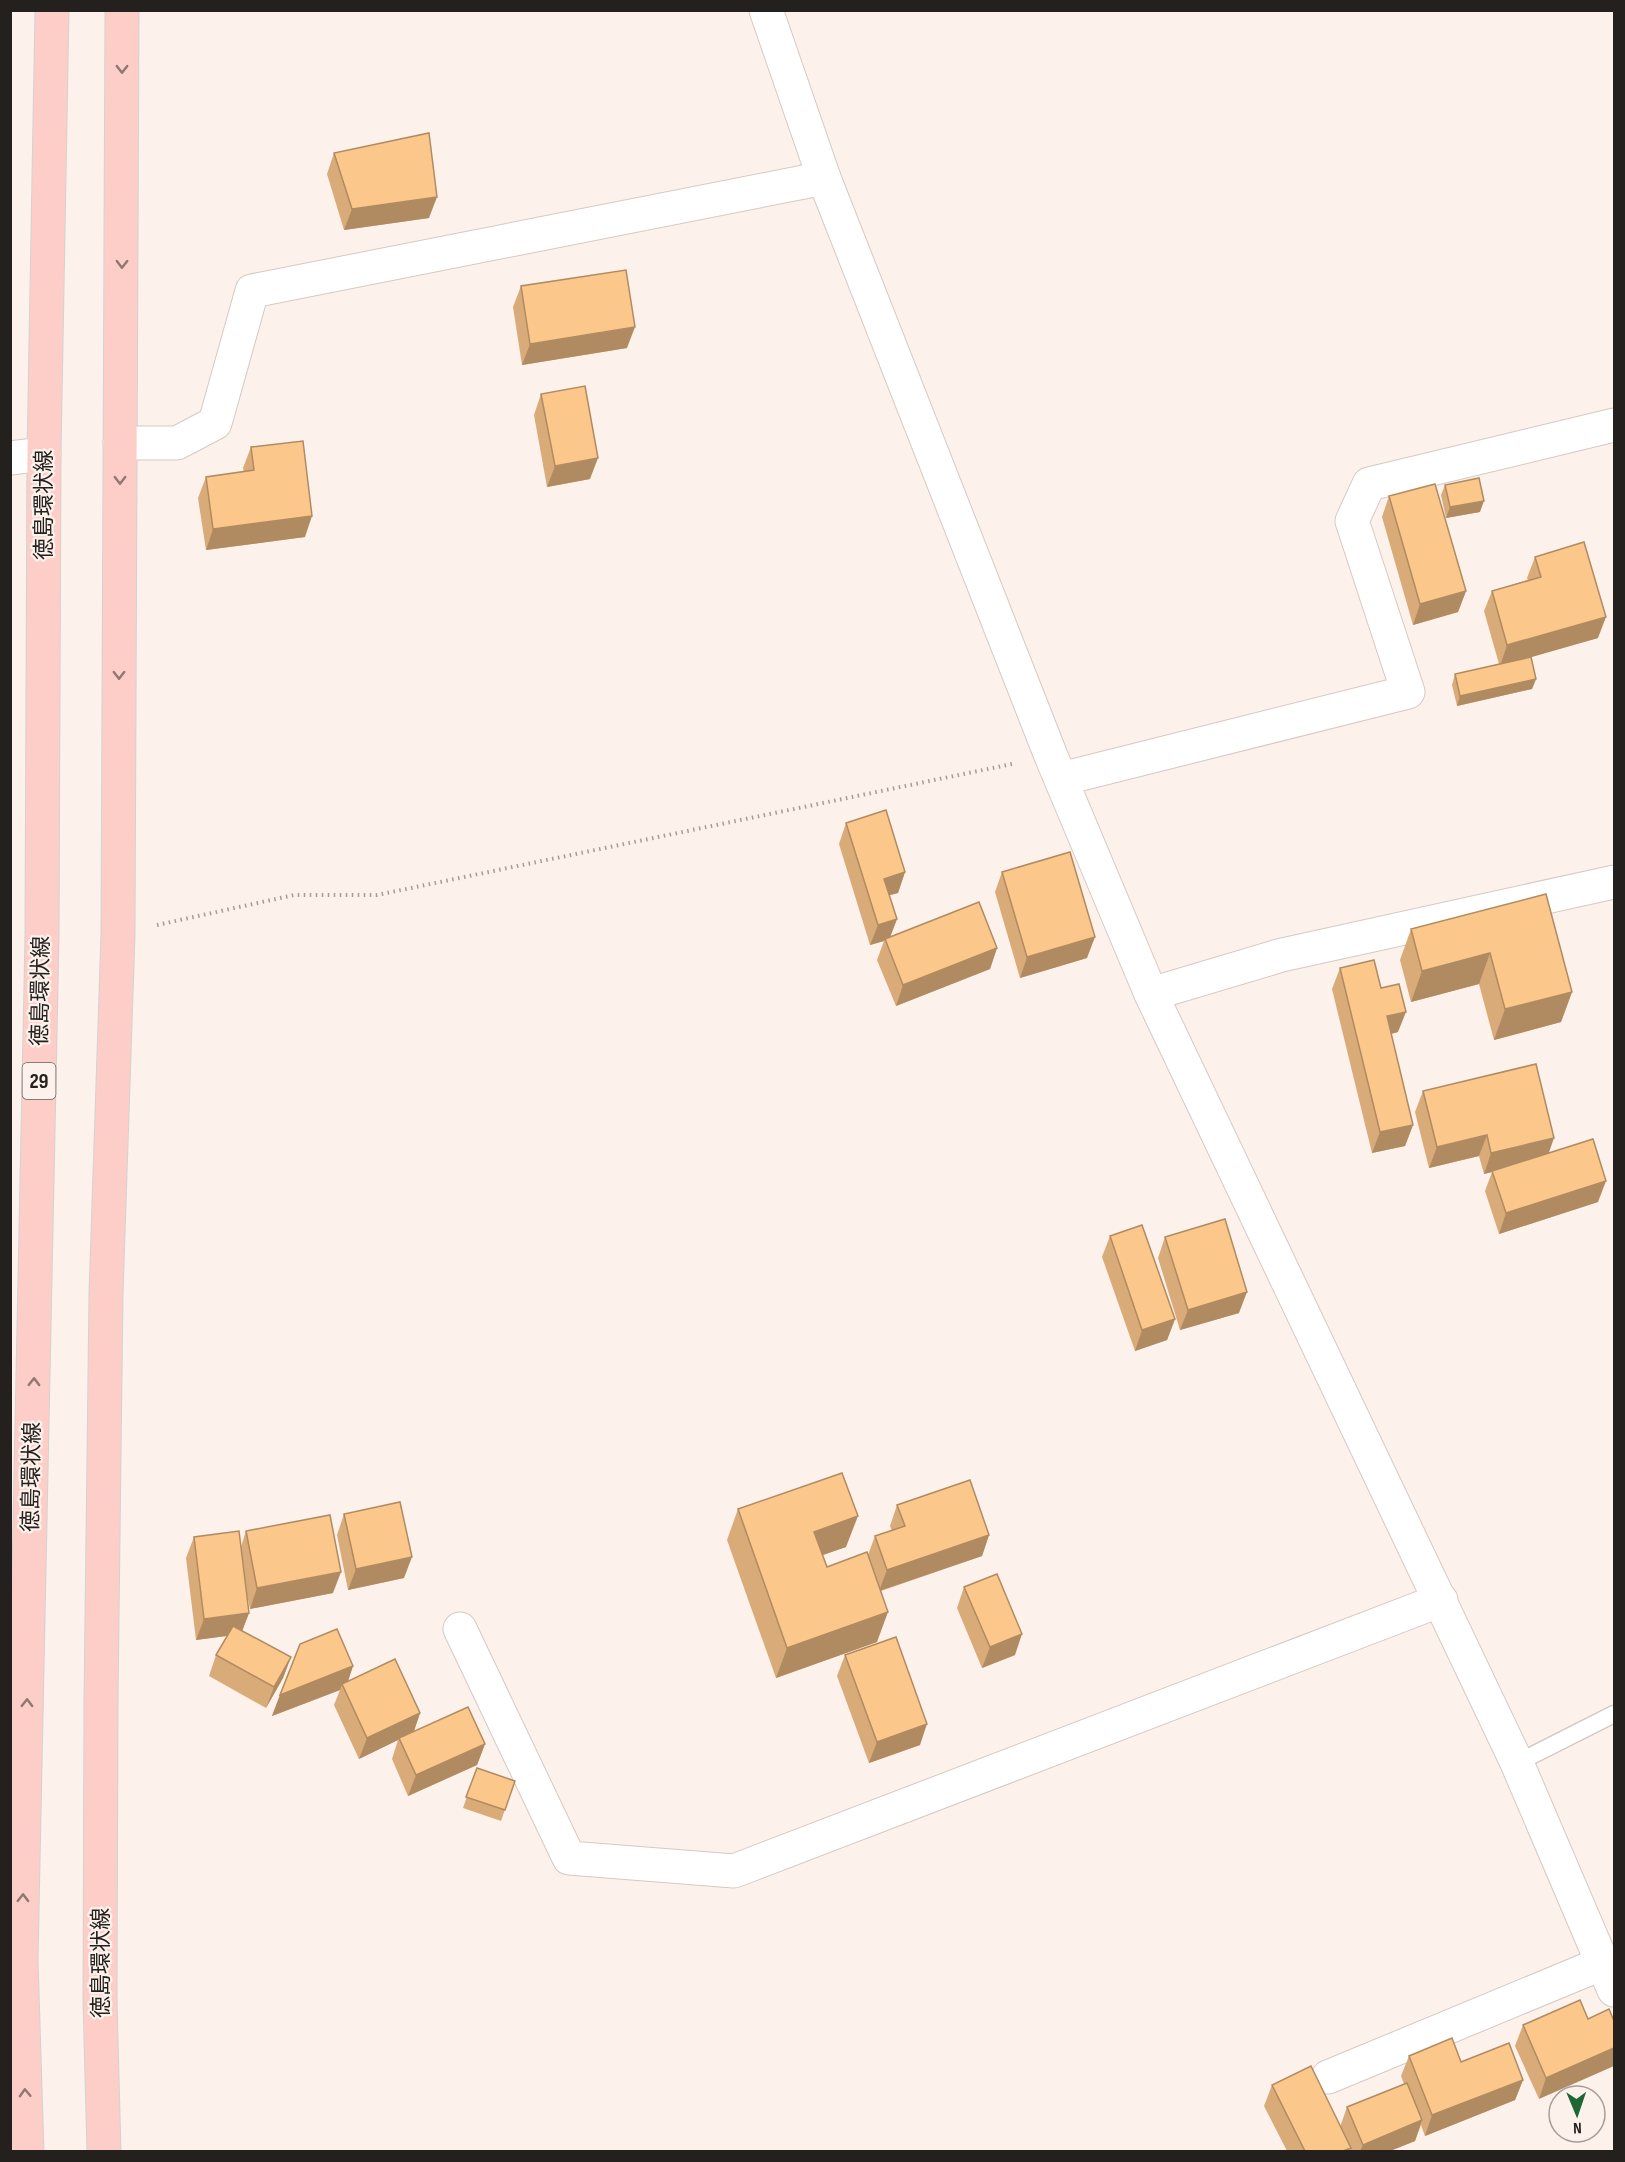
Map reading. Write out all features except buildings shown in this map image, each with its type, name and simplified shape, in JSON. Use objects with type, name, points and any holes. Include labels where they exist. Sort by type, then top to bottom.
[{"type":"main road","name":"徳島環状線","points":[[27,2151],[16,1963],[18,1739],[42,949],[44,454],[52,10]]},
{"type":"main road","name":"徳島環状線","points":[[104,2151],[100,2001],[101,1712],[106,1294],[118,934],[122,10]]},
{"type":"street","points":[[766,10],[824,178],[1056,768],[1151,994],[1441,1600],[1517,1763],[1609,1976],[1328,2077]]},
{"type":"street","points":[[120,443],[177,443],[215,423],[252,291],[824,178]]},
{"type":"street","points":[[1056,768],[1408,692],[1352,521],[1369,484],[1614,425]]},
{"type":"street","points":[[10,458],[44,454]]},
{"type":"street","points":[[1151,994],[1282,955],[1614,882]]},
{"type":"street","points":[[460,1629],[569,1858],[734,1871],[1441,1600]]},
{"type":"lane","points":[[1517,1763],[1614,1714]]},
{"type":"path","points":[[118,934],[294,895],[377,895],[1056,768]]}]
